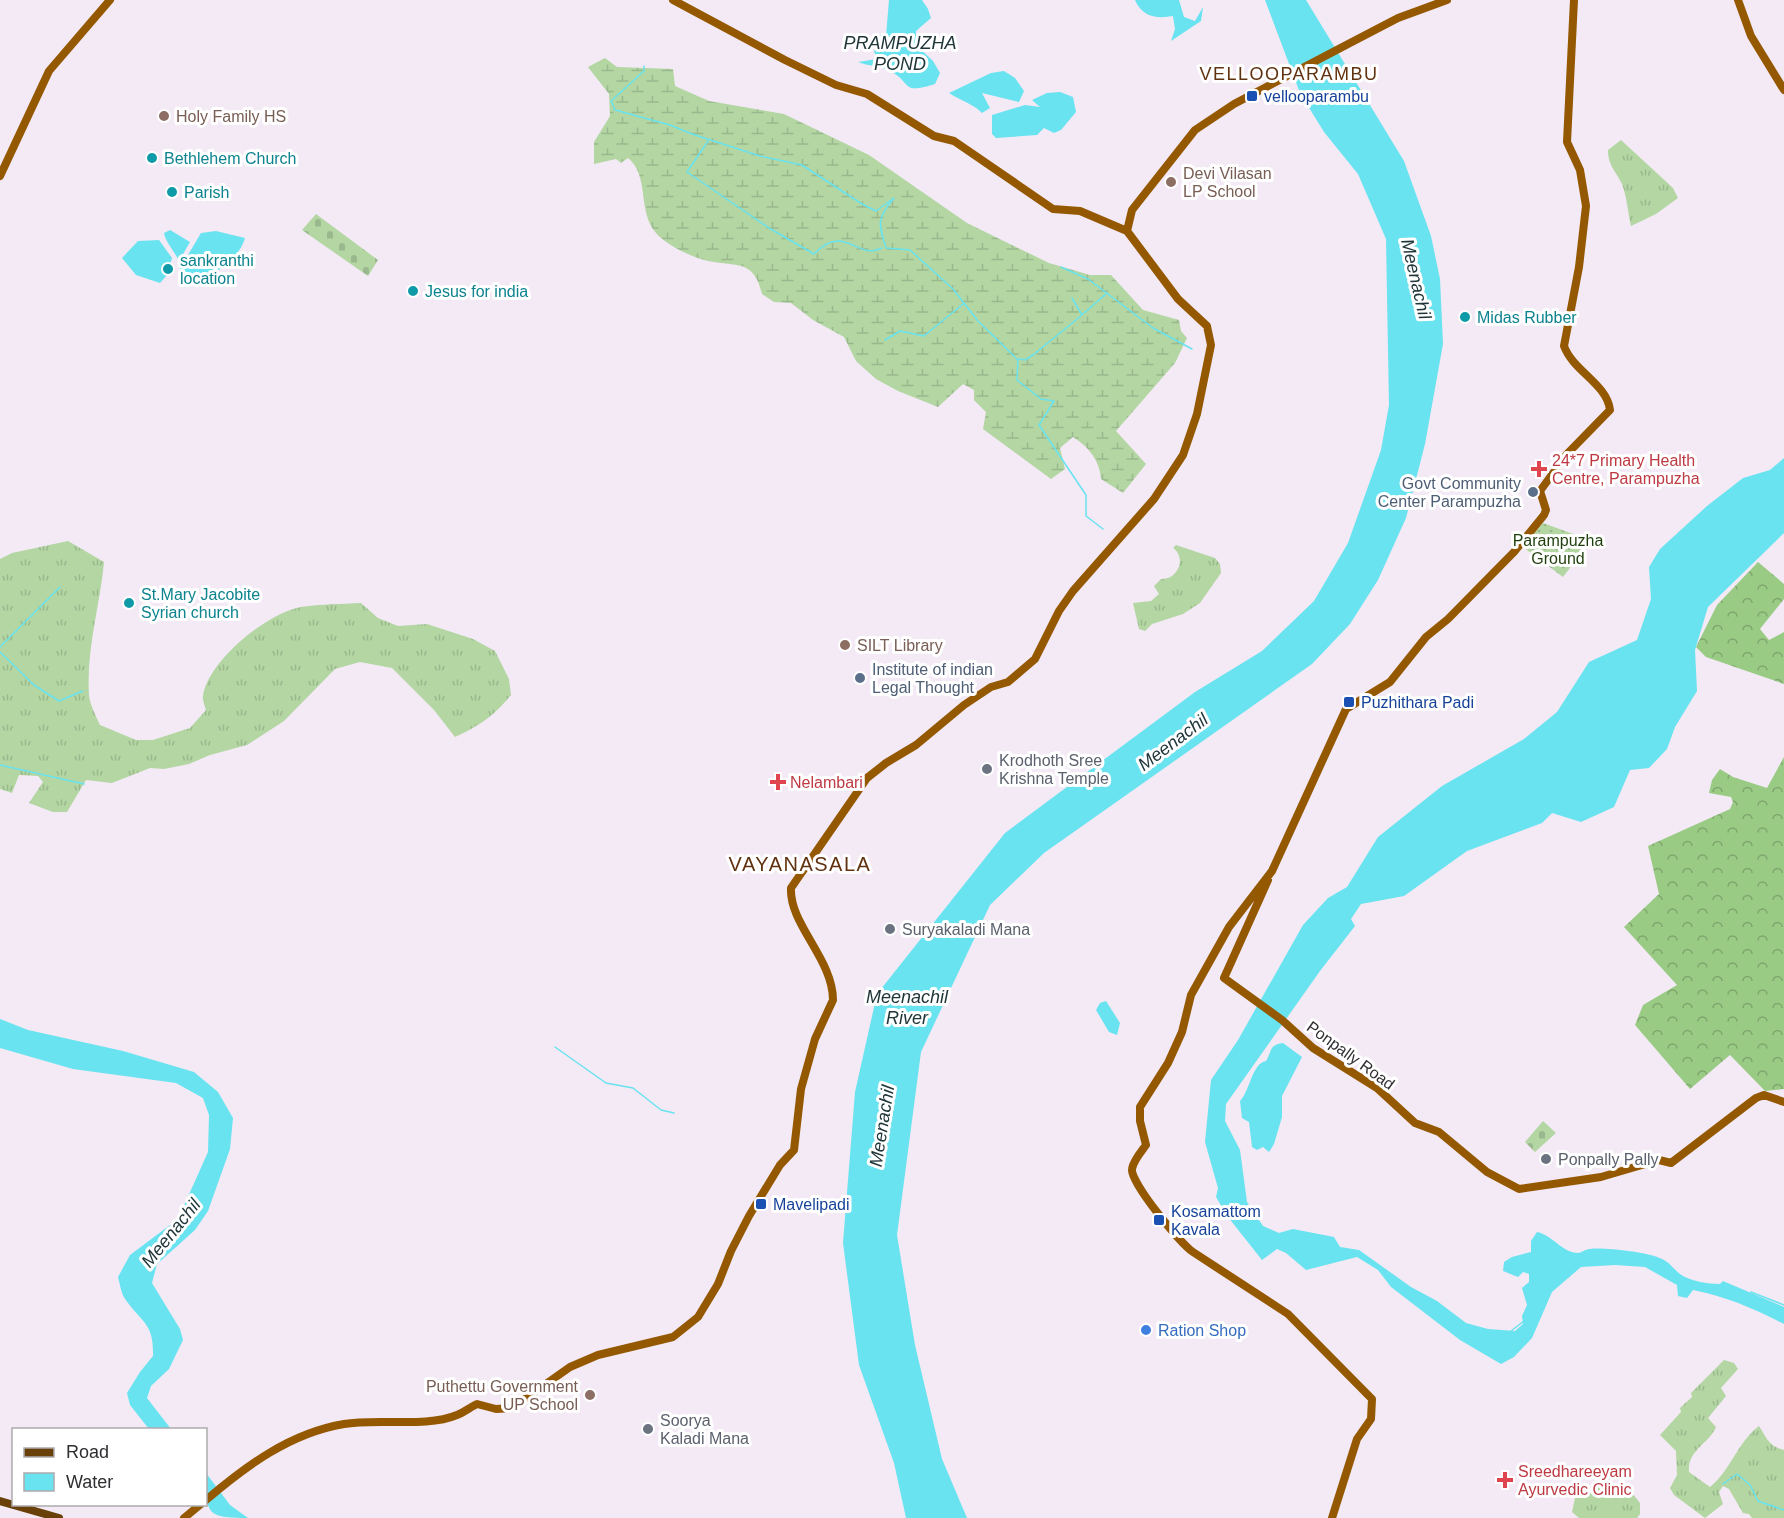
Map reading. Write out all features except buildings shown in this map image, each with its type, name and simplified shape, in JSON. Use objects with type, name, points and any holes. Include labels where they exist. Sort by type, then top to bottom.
[{"type":"main road","points":[[0,176],[49,71],[110,0]]},
{"type":"main road","points":[[207,1499],[228,1481],[302,1434],[345,1424],[419,1421],[456,1416],[477,1404],[496,1409],[512,1408],[570,1367],[598,1355],[673,1337],[704,1310],[749,1216],[780,1165],[794,1150],[801,1089],[815,1039],[833,1000],[820,953],[794,910],[791,888],[867,778],[886,763],[916,745],[964,705],[991,687],[1008,682],[1035,659],[1059,611],[1073,591],[1154,499],[1183,455],[1197,414],[1210,359],[1211,345],[1207,326],[1178,298],[1127,231],[1080,211],[1053,209],[954,141],[934,136],[867,94],[836,85],[673,0]]},
{"type":"main road","points":[[1127,231],[1132,210],[1195,130],[1234,104],[1398,18],[1447,0]]},
{"type":"main road","points":[[1332,1518],[1357,1438],[1371,1419],[1372,1399],[1288,1314],[1179,1242],[1132,1180],[1132,1168],[1146,1144],[1140,1121],[1140,1107],[1168,1063],[1182,1032],[1191,995],[1229,927],[1272,871],[1346,709],[1390,682],[1426,637],[1448,619],[1494,569],[1514,552],[1544,515],[1546,510],[1540,491],[1567,454],[1610,410],[1609,402],[1604,394],[1569,358],[1564,346],[1579,267],[1586,206],[1580,170],[1567,142],[1574,0]]},
{"type":"main road","points":[[1738,0],[1751,36],[1784,90]]},
{"type":"main road","name":"Ponpally Road","points":[[1272,871],[1224,978],[1282,1020],[1313,1048],[1377,1089],[1415,1123],[1438,1131],[1487,1172],[1519,1189],[1601,1177],[1659,1160],[1671,1163],[1756,1098],[1764,1095],[1784,1102]]},
{"type":"main road","points":[[17,1506],[59,1518]]},
{"type":"main road","points":[[184,1518],[199,1506]]},
{"type":"green space","points":[[605,58],[617,67],[673,69],[675,86],[709,101],[784,114],[869,155],[967,223],[1049,263],[1090,275],[1111,275],[1143,310],[1179,320],[1181,331],[1187,338],[1175,363],[1116,431],[1146,464],[1123,493],[1101,479],[1093,455],[1073,437],[1060,448],[1065,469],[1051,479],[983,429],[986,412],[974,400],[974,390],[963,384],[938,407],[898,391],[876,379],[856,361],[844,337],[813,320],[791,303],[774,302],[762,294],[755,276],[750,271],[739,265],[699,258],[683,252],[661,238],[650,224],[642,184],[635,165],[628,158],[621,163],[616,159],[594,164],[594,142],[610,116],[609,94],[588,67]]},
{"type":"green space","points":[[1621,140],[1673,188],[1678,198],[1656,214],[1631,226],[1624,189],[1608,156],[1608,150]]},
{"type":"green space","points":[[316,214],[378,260],[368,276],[302,230]]},
{"type":"green space","name":"Parampuzha Ground","points":[[1543,523],[1576,535],[1587,545],[1563,577],[1523,547]]},
{"type":"green space","points":[[68,541],[104,562],[91,644],[89,695],[92,707],[100,725],[136,740],[153,740],[190,728],[206,710],[203,698],[207,682],[227,654],[256,629],[272,619],[287,611],[309,606],[361,603],[378,618],[398,626],[427,624],[473,639],[495,651],[509,679],[511,695],[486,720],[455,737],[434,710],[392,668],[360,662],[335,669],[284,721],[247,745],[210,755],[189,764],[164,769],[150,768],[112,783],[86,780],[67,812],[53,812],[29,803],[43,782],[38,776],[19,775],[12,793],[0,789],[0,559],[12,553]]},
{"type":"green space","points":[[1176,545],[1215,558],[1220,564],[1221,573],[1200,603],[1183,614],[1152,624],[1145,631],[1139,629],[1133,603],[1151,601],[1159,594],[1154,586],[1161,579],[1172,576],[1179,568],[1179,557],[1173,548]]},
{"type":"green space","points":[[1758,562],[1784,584],[1784,599],[1760,629],[1769,640],[1784,632],[1784,684],[1706,657],[1696,647],[1717,605]]},
{"type":"green space","points":[[1784,757],[1784,1089],[1765,1091],[1730,1055],[1690,1089],[1635,1025],[1643,1005],[1677,985],[1624,927],[1659,894],[1648,846],[1730,809],[1733,802],[1731,797],[1709,793],[1712,780],[1720,769],[1733,777],[1767,788]]},
{"type":"green space","points":[[1543,1121],[1556,1133],[1535,1152],[1525,1142]]},
{"type":"green space","points":[[1724,1360],[1734,1363],[1738,1369],[1721,1388],[1726,1396],[1708,1418],[1716,1427],[1691,1458],[1689,1472],[1710,1487],[1723,1473],[1745,1440],[1759,1426],[1771,1444],[1784,1450],[1784,1518],[1752,1518],[1749,1514],[1743,1513],[1729,1489],[1723,1486],[1719,1492],[1723,1504],[1705,1518],[1674,1495],[1670,1488],[1677,1475],[1676,1451],[1660,1435],[1681,1412],[1680,1408],[1692,1397],[1691,1393]]},
{"type":"green space","points":[[1605,1477],[1616,1489],[1628,1488],[1640,1503],[1640,1514],[1637,1518],[1579,1518],[1572,1512],[1575,1498],[1585,1498]]},
{"type":"water","name":"PRAMPUZHA POND","points":[[889,0],[922,0],[928,9],[931,18],[916,31],[916,45],[933,61],[940,73],[935,84],[911,88],[890,71],[858,62],[877,59],[874,51],[882,43],[880,35],[886,36]]},
{"type":"water","points":[[1135,0],[1179,0],[1184,17],[1195,21],[1203,7],[1201,21],[1171,41],[1175,29],[1173,16],[1161,17],[1146,13]]},
{"type":"water","name":"Meenachil River","points":[[1265,0],[1306,0],[1404,161],[1431,236],[1440,279],[1443,344],[1425,444],[1406,518],[1378,580],[1350,624],[1312,664],[1044,853],[990,905],[921,1052],[897,1235],[915,1345],[942,1459],[967,1518],[906,1518],[894,1463],[859,1365],[843,1243],[855,1092],[877,994],[1005,833],[1195,692],[1262,651],[1314,601],[1348,543],[1381,450],[1389,405],[1386,239],[1358,174],[1324,132],[1300,93]]},
{"type":"water","points":[[1004,71],[1015,78],[1024,91],[1019,102],[982,93],[990,108],[982,113],[949,93],[991,73]]},
{"type":"water","points":[[1060,92],[1073,97],[1076,112],[1061,130],[1054,133],[1044,128],[1037,135],[996,138],[992,134],[992,115],[1025,105],[1040,107],[1032,100],[1047,93]]},
{"type":"water","points":[[170,230],[190,242],[179,261],[164,233]]},
{"type":"water","points":[[216,231],[245,238],[235,256],[206,278],[179,270],[201,233]]},
{"type":"water","points":[[159,240],[172,258],[167,275],[160,283],[136,275],[122,258],[138,241]]},
{"type":"water","points":[[1784,458],[1784,533],[1708,607],[1695,650],[1697,691],[1675,727],[1667,749],[1649,768],[1630,770],[1614,807],[1581,822],[1552,813],[1542,823],[1467,851],[1404,896],[1361,904],[1351,919],[1355,926],[1320,971],[1226,1104],[1225,1121],[1240,1150],[1247,1202],[1263,1226],[1279,1233],[1293,1229],[1334,1237],[1340,1247],[1359,1250],[1411,1287],[1437,1301],[1466,1323],[1488,1329],[1515,1331],[1523,1324],[1522,1316],[1527,1305],[1522,1288],[1529,1282],[1529,1274],[1523,1272],[1518,1277],[1503,1271],[1504,1262],[1512,1257],[1531,1252],[1531,1241],[1537,1232],[1571,1252],[1604,1249],[1640,1253],[1663,1260],[1688,1279],[1715,1284],[1723,1281],[1784,1307],[1784,1324],[1717,1296],[1693,1290],[1687,1298],[1678,1296],[1677,1285],[1645,1267],[1615,1265],[1581,1267],[1552,1292],[1532,1338],[1514,1357],[1501,1364],[1460,1340],[1391,1287],[1378,1270],[1357,1257],[1306,1270],[1286,1253],[1277,1249],[1262,1260],[1228,1217],[1216,1197],[1218,1188],[1205,1142],[1211,1080],[1238,1040],[1303,925],[1328,898],[1347,887],[1378,837],[1442,786],[1524,739],[1557,712],[1589,662],[1637,640],[1651,599],[1649,567],[1660,549],[1707,506],[1743,478],[1770,470]]},
{"type":"water","points":[[1106,1001],[1120,1023],[1117,1035],[1109,1032],[1096,1010],[1100,1003]]},
{"type":"water","name":"Meenachil","points":[[0,1019],[28,1030],[123,1051],[194,1072],[218,1092],[233,1118],[230,1149],[208,1211],[195,1230],[157,1264],[152,1283],[180,1329],[183,1340],[169,1369],[151,1386],[147,1398],[170,1428],[148,1428],[130,1405],[127,1393],[153,1356],[153,1345],[146,1324],[124,1297],[118,1277],[130,1255],[178,1219],[208,1152],[209,1115],[203,1098],[176,1083],[73,1069],[0,1048]]},
{"type":"water","points":[[1283,1043],[1302,1057],[1282,1096],[1282,1117],[1274,1144],[1269,1152],[1263,1147],[1257,1150],[1252,1147],[1249,1122],[1242,1118],[1240,1101],[1257,1067],[1266,1061],[1273,1047]]},
{"type":"water","points":[[207,1474],[230,1505],[248,1518],[216,1515],[208,1505]]},
{"type":"waterway","points":[[644,66],[644,71],[611,101],[615,110],[670,125],[760,156],[802,165],[876,211],[894,198],[884,211],[881,221],[881,232],[886,248],[910,250],[953,289],[978,321],[1018,360],[1017,380],[1041,399],[1054,401],[1039,425],[1086,495],[1086,516],[1103,529]]},
{"type":"waterway","points":[[708,141],[687,172],[769,228],[814,254],[834,241],[843,241],[865,250],[873,251],[882,248]]},
{"type":"waterway","points":[[1061,267],[1088,279],[1153,328],[1192,349]]},
{"type":"waterway","points":[[1083,314],[1107,293]]},
{"type":"waterway","points":[[1019,359],[1025,360],[1033,355],[1082,315],[1072,298]]},
{"type":"waterway","points":[[885,340],[900,331],[924,336],[963,304]]},
{"type":"waterway","points":[[0,647],[60,587]]},
{"type":"waterway","points":[[0,652],[34,685],[59,701],[83,691]]},
{"type":"waterway","points":[[0,765],[84,784]]},
{"type":"waterway","points":[[555,1047],[606,1083],[633,1088],[661,1110],[674,1113]]},
{"type":"waterway","points":[[1751,1292],[1784,1305]]},
{"type":"waterway","points":[[1511,1331],[1524,1321]]},
{"type":"waterway","points":[[1723,1484],[1737,1474],[1750,1485],[1758,1501],[1784,1510]]},
{"type":"place","name":"vellooparambu","points":[[1252,96]]},
{"type":"place","name":"Holy Family HS","points":[[164,116]]},
{"type":"place","name":"Bethlehem Church","points":[[152,158]]},
{"type":"place","name":"Devi Vilasan LP School","points":[[1171,182]]},
{"type":"place","name":"Parish","points":[[172,192]]},
{"type":"place","name":"sankranthi location","points":[[168,269]]},
{"type":"place","name":"Jesus for india","points":[[413,291]]},
{"type":"place","name":"Midas Rubber","points":[[1465,317]]},
{"type":"place","name":"24*7 Primary Health Centre, Parampuzha","points":[[1539,469]]},
{"type":"place","name":"Govt Community Center Parampuzha","points":[[1533,492]]},
{"type":"place","name":"St.Mary Jacobite Syrian church","points":[[129,603]]},
{"type":"place","name":"SILT Library","points":[[845,645]]},
{"type":"place","name":"Institute of indian Legal Thought","points":[[860,678]]},
{"type":"place","name":"Puzhithara Padi","points":[[1349,702]]},
{"type":"place","name":"Krodhoth Sree Krishna Temple","points":[[987,769]]},
{"type":"place","name":"Nelambari","points":[[778,782]]},
{"type":"place","name":"Suryakaladi Mana","points":[[890,929]]},
{"type":"place","name":"Ponpally Pally","points":[[1546,1159]]},
{"type":"place","name":"Mavelipadi","points":[[761,1204]]},
{"type":"place","name":"Kosamattom Kavala","points":[[1159,1220]]},
{"type":"place","name":"Ration Shop","points":[[1146,1330]]},
{"type":"place","name":"Puthettu Government UP School","points":[[590,1395]]},
{"type":"place","name":"Soorya Kaladi Mana","points":[[648,1429]]},
{"type":"place","name":"Sreedhareeyam Ayurvedic Clinic","points":[[1505,1480]]},
{"type":"district","name":"VELLOOPARAMBU","points":[[1289,74]]},
{"type":"district","name":"VAYANASALA","points":[[800,864]]}]
